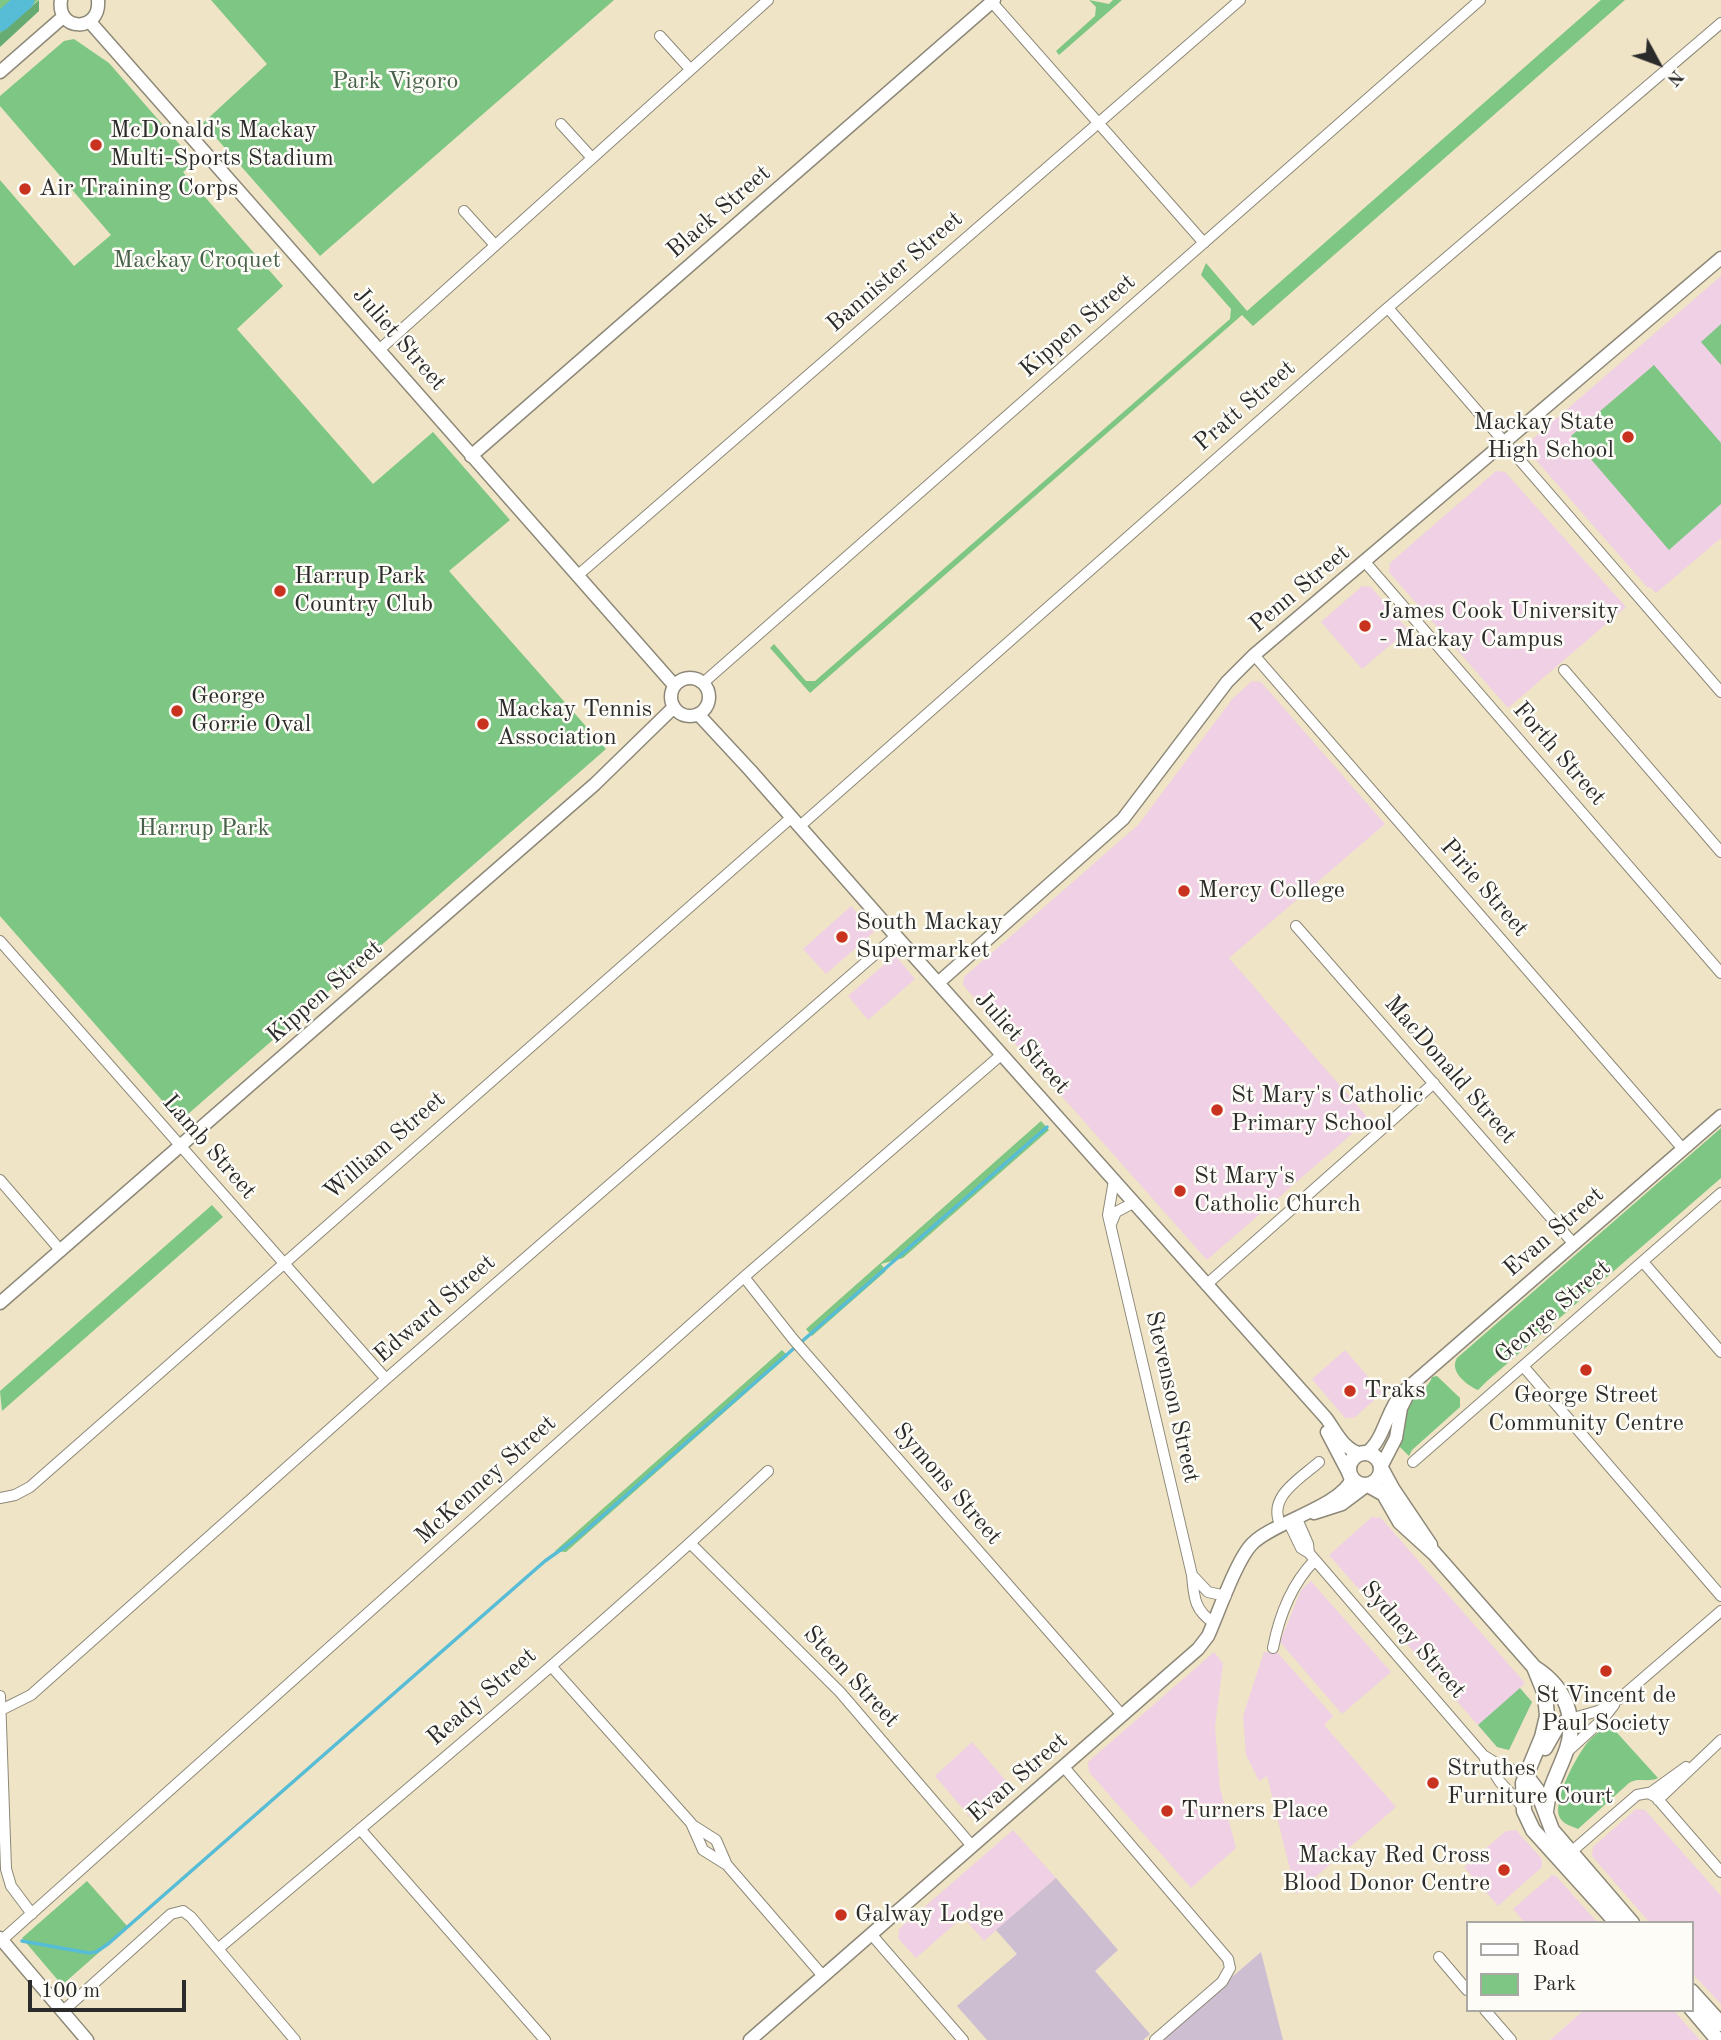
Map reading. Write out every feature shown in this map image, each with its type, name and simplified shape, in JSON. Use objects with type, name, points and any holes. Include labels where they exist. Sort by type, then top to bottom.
[{"type":"main road","points":[[1434,1553],[1375,1457],[1364,1453],[1351,1462],[1351,1477],[1357,1483],[1384,1494],[1400,1522],[1434,1553],[1534,1667],[1559,1689],[1570,1719],[1570,1740],[1550,1791],[1546,1818]]},
{"type":"main road","points":[[1367,1485],[1377,1480],[1381,1467]]},
{"type":"main road","points":[[1534,1667],[1543,1689],[1547,1712],[1542,1737],[1522,1789],[1523,1807],[1533,1830],[1565,1855],[1630,1921]]},
{"type":"main road","points":[[1528,1769],[1542,1753],[1557,1727],[1570,1719]]},
{"type":"main road","points":[[1528,1769],[1538,1790],[1546,1818],[1565,1855],[1616,1921]]},
{"type":"main road","points":[[1693,1993],[1721,2024]]},
{"type":"main road","points":[[1693,2010],[1718,2040]]},
{"type":"street","points":[[61,0],[60,10],[63,17],[75,24],[90,22],[98,11],[98,0]]},
{"type":"street","points":[[379,350],[768,0]]},
{"type":"street","name":"Bannister Street","points":[[577,576],[1240,0]]},
{"type":"street","name":"Kippen Street","points":[[702,683],[1480,0]]},
{"type":"street","points":[[992,1],[1203,243]]},
{"type":"street","name":"Black Street","points":[[471,456],[992,1]]},
{"type":"street","points":[[0,72],[63,17]]},
{"type":"street","name":"Juliet Street","points":[[90,22],[674,685]]},
{"type":"street","name":"Pratt Street","points":[[796,822],[1721,23]]},
{"type":"street","points":[[660,36],[690,69]]},
{"type":"street","points":[[561,124],[592,158]]},
{"type":"street","points":[[464,211],[494,244]]},
{"type":"street","name":"Penn Street","points":[[937,983],[1123,819],[1227,682],[1254,655],[1721,258]]},
{"type":"street","points":[[1388,308],[1721,692]]},
{"type":"street","name":"Forth Street","points":[[1365,562],[1721,973]]},
{"type":"street","name":"Pirie Street","points":[[1254,655],[1683,1149]]},
{"type":"street","points":[[1564,670],[1721,852]]},
{"type":"street","points":[[685,678],[702,683],[706,688],[706,705],[698,714],[687,715],[674,707],[671,696],[674,685],[685,678]]},
{"type":"street","name":"Kippen Street","points":[[0,1303],[595,784],[674,707]]},
{"type":"street","name":"Juliet Street","points":[[698,714],[1326,1418],[1346,1446],[1364,1453]]},
{"type":"street","name":"William Street","points":[[0,1498],[15,1495],[30,1487],[283,1263],[796,822]]},
{"type":"street","name":"MacDonald Street","points":[[1296,926],[1573,1243]]},
{"type":"street","name":"Edward Street","points":[[1,1710],[31,1695],[386,1379],[896,936]]},
{"type":"street","name":"Lamb Street","points":[[0,941],[386,1379]]},
{"type":"street","name":"McKenney Street","points":[[1,1939],[744,1277],[1001,1055]]},
{"type":"street","points":[[1206,1285],[1434,1083]]},
{"type":"street","name":"Evan Street","points":[[1364,1453],[1377,1441],[1393,1404],[1415,1381],[1721,1116]]},
{"type":"street","name":"Stevenson Street","points":[[1114,1180],[1108,1212],[1111,1228],[1192,1575],[1195,1605],[1214,1623]]},
{"type":"street","points":[[0,1181],[61,1251]]},
{"type":"street","name":"George Street","points":[[1413,1462],[1721,1193]]},
{"type":"street","points":[[1111,1228],[1114,1214],[1133,1203]]},
{"type":"street","points":[[1643,1262],[1721,1352]]},
{"type":"street","name":"Symons Street","points":[[744,1277],[803,1351],[1122,1715]]},
{"type":"street","points":[[1523,1366],[1721,1596]]},
{"type":"street","name":"Evan Street","points":[[1381,1467],[1397,1435],[1402,1405],[1415,1381]]},
{"type":"street","name":"Juliet Street","points":[[1312,1405],[1351,1477]]},
{"type":"street","points":[[1292,1521],[1276,1515],[1279,1500],[1319,1462]]},
{"type":"street","name":"Ready Street","points":[[218,1949],[691,1544],[768,1471]]},
{"type":"street","name":"Evan Street","points":[[750,2040],[1198,1649],[1208,1636],[1250,1545],[1343,1492],[1351,1477]]},
{"type":"street","name":"Evan Street","points":[[1292,1521],[1342,1504],[1367,1485]]},
{"type":"street","name":"Sydney Street","points":[[1292,1521],[1301,1548],[1483,1755],[1491,1770],[1523,1807]]},
{"type":"street","name":"Steen Street","points":[[691,1544],[840,1692],[972,1846]]},
{"type":"street","points":[[1273,1648],[1281,1618],[1311,1557]]},
{"type":"street","points":[[1192,1575],[1208,1592],[1226,1595]]},
{"type":"street","points":[[1570,1719],[1597,1712],[1619,1699],[1721,1611]]},
{"type":"street","points":[[551,1665],[691,1824],[716,1840],[730,1868]]},
{"type":"street","points":[[0,1696],[6,1869],[11,1886],[32,1914]]},
{"type":"street","points":[[1565,1754],[1603,1719],[1619,1699]]},
{"type":"street","points":[[1654,1797],[1721,1740]]},
{"type":"street","points":[[1483,1755],[1493,1762],[1528,1769]]},
{"type":"street","points":[[1063,1766],[1225,1953],[1230,1968],[1222,1982],[1155,2040]]},
{"type":"street","points":[[1565,1855],[1637,1795],[1643,1793],[1654,1797],[1721,1872]]},
{"type":"street","points":[[691,1824],[703,1850],[730,1868],[823,1976]]},
{"type":"street","points":[[360,1829],[545,2040]]},
{"type":"street","points":[[62,2011],[171,1914],[183,1911],[191,1917],[295,2040]]},
{"type":"street","points":[[871,1934],[963,2040]]},
{"type":"street","points":[[1,1939],[87,2040]]},
{"type":"street","points":[[1439,1957],[1466,1989]]},
{"type":"street","points":[[1487,2012],[1511,2040]]},
{"type":"shaded area","name":"Mackay State High School","points":[[1721,276],[1721,538],[1656,593],[1648,588],[1528,451],[1529,442]]},
{"type":"shaded area","points":[[1496,471],[1505,472],[1626,607],[1508,708],[1389,572],[1390,563]]},
{"type":"shaded area","name":"James Cook University - Mackay Campus","points":[[1362,586],[1371,587],[1408,630],[1362,669],[1321,622]]},
{"type":"shaded area","name":"Mercy College","points":[[1252,681],[1261,682],[1385,824],[1229,958],[1369,1119],[1207,1260],[963,985],[964,977],[1138,825],[1233,698]]},
{"type":"shaded area","points":[[851,906],[874,932],[826,974],[803,949]]},
{"type":"shaded area","points":[[895,955],[915,979],[868,1020],[848,996]]},
{"type":"shaded area","points":[[1345,1350],[1382,1393],[1354,1418],[1345,1418],[1312,1379]]},
{"type":"shaded area","points":[[1372,1517],[1381,1518],[1525,1683],[1520,1688],[1532,1702],[1509,1750],[1497,1747],[1329,1555]]},
{"type":"shaded area","points":[[1311,1581],[1391,1672],[1342,1714],[1280,1642],[1301,1590]]},
{"type":"shaded area","points":[[1214,1652],[1223,1663],[1215,1727],[1220,1788],[1236,1848],[1191,1888],[1089,1772],[1088,1762]]},
{"type":"shaded area","points":[[1264,1652],[1278,1653],[1333,1716],[1324,1725],[1396,1807],[1296,1894],[1267,1776],[1259,1781],[1246,1755],[1243,1716]]},
{"type":"shaded area","points":[[972,1742],[1014,1790],[982,1817],[970,1817],[935,1776]]},
{"type":"shaded area","points":[[1636,1809],[1645,1810],[1721,1896],[1721,2004],[1693,1974],[1693,1921],[1648,1921],[1592,1856],[1593,1847]]},
{"type":"shaded area","points":[[1013,1830],[1056,1878],[984,1941],[963,1917],[916,1958],[898,1938],[899,1929]]},
{"type":"shaded area","points":[[1516,1830],[1542,1859],[1542,1867],[1498,1906],[1464,1867],[1506,1831]]},
{"type":"shaded area","points":[[1552,1875],[1556,1876],[1596,1921],[1523,1921],[1513,1909]]},
{"type":"shaded area","points":[[1056,1878],[1118,1950],[1095,1971],[1150,2034],[1143,2040],[987,2040],[957,2006],[1017,1954],[996,1930]]},
{"type":"shaded area","points":[[1261,1952],[1283,2040],[1159,2040]]},
{"type":"shaded area","points":[[1582,2012],[1675,2012],[1700,2040],[1550,2040]]},
{"type":"green space","points":[[0,0],[38,0],[0,33]]},
{"type":"green space","points":[[39,0],[39,11],[0,47],[0,33]]},
{"type":"green space","name":"Park Vigoro","points":[[211,0],[614,0],[320,256],[203,123],[267,64]]},
{"type":"green space","points":[[1089,0],[1109,4],[1113,0],[1122,0],[1059,55],[1056,51],[1095,16],[1096,7]]},
{"type":"green space","points":[[1601,0],[1625,0],[1253,326],[1242,315],[810,693],[770,648],[774,644],[806,681],[815,681],[1230,319],[1231,309],[1201,275],[1206,263],[1247,311]]},
{"type":"green space","name":"Harrup Park","points":[[74,39],[109,63],[195,162],[183,172],[283,286],[237,329],[373,484],[433,432],[510,520],[449,571],[606,749],[180,1121],[0,916],[0,180],[74,266],[111,235],[0,106],[0,96],[64,41]]},
{"type":"green space","points":[[1721,324],[1721,365],[1701,342]]},
{"type":"green space","points":[[1654,365],[1721,443],[1721,504],[1669,550],[1571,436]]},
{"type":"green space","points":[[1041,1121],[1049,1130],[903,1258],[881,1264],[886,1271],[812,1336],[806,1329]]},
{"type":"green space","points":[[1721,1128],[1721,1178],[1478,1390],[1464,1381],[1455,1368],[1457,1358]]},
{"type":"green space","points":[[212,1205],[223,1217],[2,1411],[0,1391]]},
{"type":"green space","points":[[782,1350],[788,1356],[566,1552],[555,1551]]},
{"type":"green space","points":[[1437,1376],[1460,1398],[1460,1407],[1412,1450],[1409,1456],[1398,1445],[1405,1414],[1414,1397],[1427,1386],[1432,1377]]},
{"type":"green space","points":[[1520,1688],[1532,1702],[1509,1750],[1497,1747],[1478,1725]]},
{"type":"green space","points":[[1609,1724],[1658,1778],[1629,1783],[1578,1829],[1560,1818],[1558,1811],[1562,1790],[1583,1748]]},
{"type":"green space","points":[[87,1881],[128,1927],[62,1985],[22,1938]]},
{"type":"waterway","points":[[0,22],[25,0]]},
{"type":"waterway","points":[[22,1941],[89,1953],[108,1944],[1047,1127]]},
{"type":"place","name":"McDonald's Mackay Multi-Sports Stadium","points":[[96,145]]},
{"type":"place","name":"Air Training Corps","points":[[25,189]]},
{"type":"place","name":"Mackay State High School","points":[[1628,437]]},
{"type":"place","name":"Harrup Park Country Club","points":[[280,591]]},
{"type":"place","name":"James Cook University - Mackay Campus","points":[[1365,626]]},
{"type":"place","name":"George Gorrie Oval","points":[[177,711]]},
{"type":"place","name":"Mackay Tennis Association","points":[[483,724]]},
{"type":"place","name":"Mercy College","points":[[1184,891]]},
{"type":"place","name":"South Mackay Supermarket","points":[[842,937]]},
{"type":"place","name":"St Mary's Catholic Primary School","points":[[1217,1110]]},
{"type":"place","name":"St Mary's Catholic Church","points":[[1180,1191]]},
{"type":"place","name":"George Street Community Centre","points":[[1586,1370]]},
{"type":"place","name":"Traks","points":[[1350,1391]]},
{"type":"place","name":"St Vincent de Paul Society","points":[[1606,1671]]},
{"type":"place","name":"Struthes Furniture Court","points":[[1433,1783]]},
{"type":"place","name":"Turners Place","points":[[1167,1811]]},
{"type":"place","name":"Mackay Red Cross Blood Donor Centre","points":[[1504,1870]]},
{"type":"place","name":"Galway Lodge","points":[[841,1915]]},
{"type":"park label","name":"Mackay Croquet","points":[[197,261]]}]
